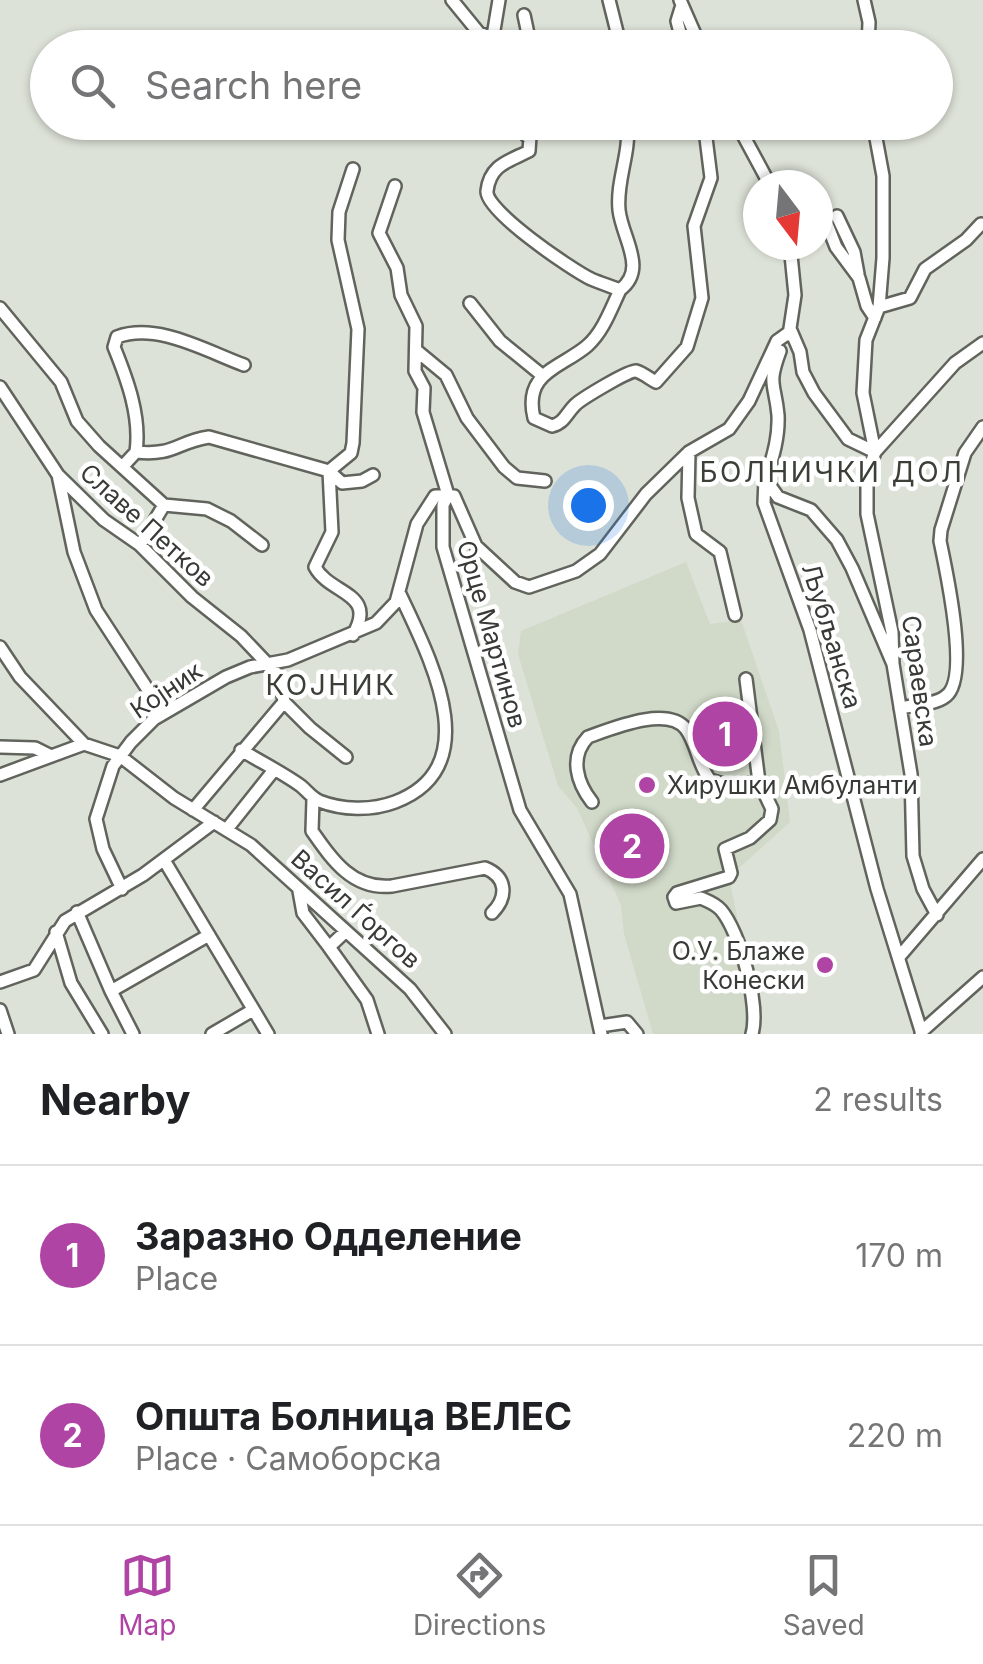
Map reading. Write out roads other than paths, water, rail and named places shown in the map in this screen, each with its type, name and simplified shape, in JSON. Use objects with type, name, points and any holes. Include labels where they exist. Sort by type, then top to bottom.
[{"type":"street","points":[[452,0],[477,30]]},
{"type":"street","points":[[494,30],[500,0]]},
{"type":"street","points":[[609,0],[616,30]]},
{"type":"street","points":[[863,0],[868,30]]},
{"type":"street","points":[[679,30],[680,4]]},
{"type":"street","points":[[680,4],[692,30]]},
{"type":"street","points":[[524,16],[528,30]]},
{"type":"street","points":[[530,140],[526,154],[503,161],[496,169],[487,190],[488,202],[518,229],[588,278],[620,290]]},
{"type":"street","points":[[628,140],[618,205],[635,267],[632,281],[620,290],[604,325],[590,343],[552,366],[543,376],[533,395],[532,407],[534,418],[542,424],[558,425],[580,400],[628,371],[656,382],[691,340],[704,287],[694,226],[709,186],[707,140]]},
{"type":"street","points":[[746,140],[762,170]]},
{"type":"street","name":"Сараевска","points":[[875,140],[884,188],[877,313],[866,340],[863,393],[876,452],[867,475],[866,514],[890,622],[911,774],[912,856],[937,915]]},
{"type":"street","points":[[329,472],[351,453],[353,443],[358,330],[338,240],[339,212],[352,169]]},
{"type":"street","name":"Орце Мартинов","points":[[396,186],[382,220],[380,240],[397,268],[401,295],[414,320],[414,363],[424,388],[423,412],[448,495],[442,505],[441,536],[454,592],[520,810],[570,894],[600,1030]]},
{"type":"street","points":[[837,216],[854,252],[867,306],[877,313],[910,298],[926,268],[966,240],[981,224]]},
{"type":"street","points":[[833,239],[859,278]]},
{"type":"street","points":[[765,479],[777,426],[770,386],[779,352],[791,331],[795,295],[792,260]]},
{"type":"street","points":[[470,304],[500,341],[543,376]]},
{"type":"street","points":[[0,308],[60,382],[77,421],[164,505],[207,509],[231,521],[262,545]]},
{"type":"street","points":[[242,750],[300,786],[313,799],[350,807],[386,805],[414,793],[431,777],[445,740],[441,688],[399,592],[417,524],[435,496],[448,495],[460,504],[476,546],[515,582],[529,587],[576,571],[600,554],[646,494],[689,452],[729,429],[749,401],[778,342],[791,331]]},
{"type":"street","points":[[791,331],[810,386],[848,439],[876,452],[955,363],[983,343]]},
{"type":"street","points":[[123,466],[136,452],[138,430],[114,347],[117,337],[158,334],[244,365]]},
{"type":"street","points":[[417,352],[446,375],[466,418],[510,473],[517,478],[546,481]]},
{"type":"street","name":"Славе Петков","points":[[0,387],[58,476],[241,636],[282,682],[284,702]]},
{"type":"street","points":[[900,708],[945,698],[952,690],[956,651],[940,541],[965,453],[983,428]]},
{"type":"street","points":[[136,452],[160,454],[209,437],[329,472],[342,483],[362,482],[373,475]]},
{"type":"street","points":[[689,452],[688,498],[696,534],[720,552],[735,615]]},
{"type":"street","points":[[329,472],[332,532],[314,567],[360,607],[361,618],[352,634]]},
{"type":"street","points":[[58,476],[74,552],[96,610],[163,713]]},
{"type":"street","name":"Љубљанска","points":[[765,479],[778,497],[811,510],[837,540],[893,664]]},
{"type":"street","name":"Љубљанска","points":[[765,479],[764,503],[810,630],[872,870],[922,1033]]},
{"type":"street","points":[[140,545],[164,505]]},
{"type":"street","name":"Којник","points":[[122,889],[103,849],[96,820],[106,781],[120,756],[144,728],[226,677],[288,660],[376,624],[392,608],[399,592]]},
{"type":"street","points":[[0,647],[20,677],[84,744],[0,775]]},
{"type":"street","points":[[746,679],[759,782],[772,809],[770,820],[750,838],[725,850],[730,877],[674,897],[676,903],[700,898],[723,912],[755,1002],[752,1034]]},
{"type":"street","points":[[193,810],[284,702],[346,756]]},
{"type":"street","points":[[592,802],[577,774],[576,755],[581,744],[588,737],[654,718],[672,720],[684,727],[710,780],[730,786],[759,782]]},
{"type":"street","name":"Васил Ѓоргов","points":[[84,744],[120,756],[193,810],[251,845],[410,989],[445,1034]]},
{"type":"street","points":[[0,747],[35,748],[49,755]]},
{"type":"street","points":[[227,829],[274,770]]},
{"type":"street","points":[[313,799],[312,831],[353,880],[368,886],[392,886],[490,869],[504,890],[501,904],[492,912]]},
{"type":"street","points":[[0,982],[34,970],[56,932],[77,912],[122,889],[214,822]]},
{"type":"street","points":[[899,956],[983,859]]},
{"type":"street","points":[[164,860],[268,1034]]},
{"type":"street","points":[[298,887],[303,913],[366,1000],[378,1034]]},
{"type":"street","points":[[77,912],[133,1034]]},
{"type":"street","points":[[56,932],[71,983],[102,1034]]},
{"type":"street","points":[[329,947],[345,932]]},
{"type":"street","points":[[111,992],[210,935]]},
{"type":"street","points":[[922,1033],[983,977]]},
{"type":"street","points":[[0,1010],[8,1034]]},
{"type":"street","points":[[212,1034],[253,1010]]},
{"type":"street","points":[[600,1030],[627,1022],[637,1034]]},
{"type":"place","name":"Заразно Одделение","points":[[725,734]]},
{"type":"place","name":"Хирушки Амбуланти","points":[[647,785]]},
{"type":"place","name":"Општа Болница ВЕЛЕС","points":[[632,846]]},
{"type":"place","name":"О.У. Блаже Конески","points":[[825,965]]},
{"type":"district","name":"БОЛНИЧКИ ДОЛ","points":[[832,472]]},
{"type":"district","name":"КОЈНИК","points":[[331,685]]}]
